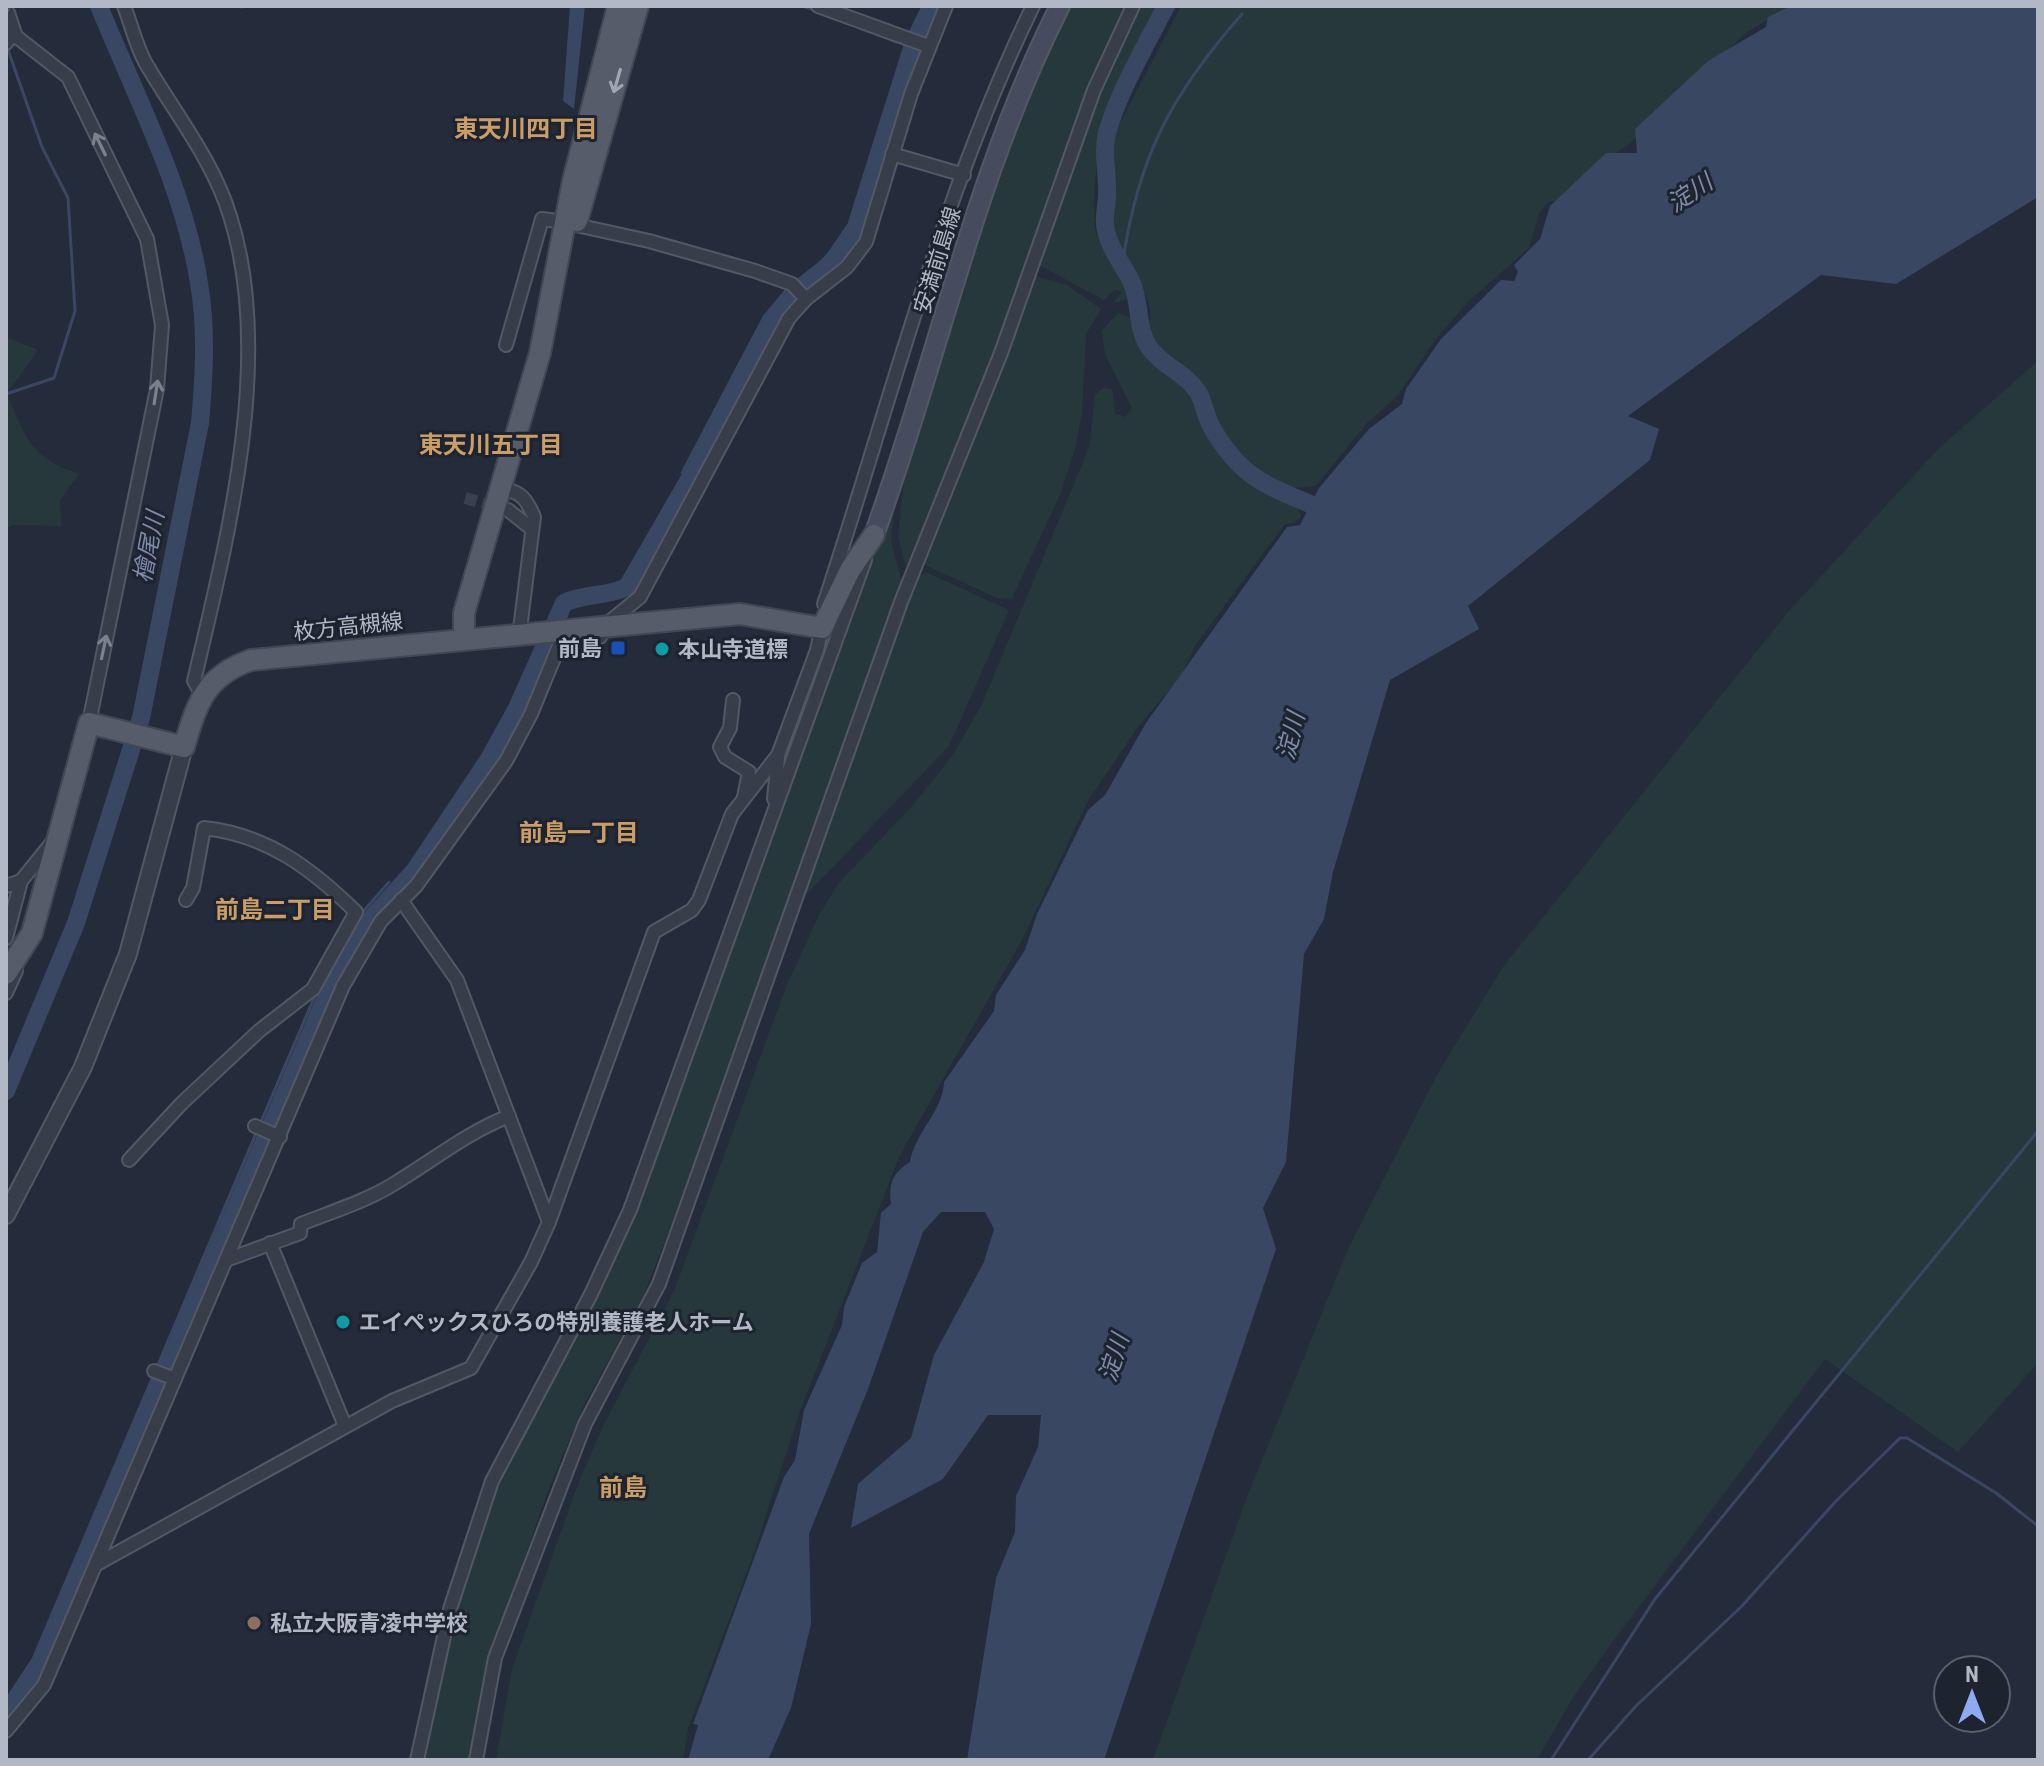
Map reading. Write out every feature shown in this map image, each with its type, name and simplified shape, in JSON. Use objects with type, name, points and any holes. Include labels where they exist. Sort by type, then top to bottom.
[{"type":"main road","points":[[464,638],[464,613],[502,489],[549,313],[618,6]]},
{"type":"main road","points":[[570,224],[638,6]]},
{"type":"main road","name":"安満前島線","points":[[874,535],[899,466],[992,162],[1060,6]]},
{"type":"main road","points":[[822,628],[850,570],[874,535]]},
{"type":"main road","name":"枚方高槻線","points":[[176,745],[203,696],[227,669],[251,660],[740,614],[822,628]]},
{"type":"main road","points":[[6,974],[32,933],[61,833],[98,725],[176,745]]},
{"type":"street","points":[[124,6],[143,59],[206,162],[230,214],[246,285],[250,342],[247,398],[222,546],[194,681],[203,696]]},
{"type":"street","points":[[818,6],[928,46]]},
{"type":"street","points":[[6,1731],[44,1685],[364,944],[416,886],[506,761],[531,714],[555,652],[566,643],[596,639],[603,627],[640,597],[773,343],[806,299],[847,267],[866,242],[928,46],[946,6]]},
{"type":"street","points":[[775,806],[778,755],[822,628],[824,604],[964,175],[1012,49],[1033,6]]},
{"type":"street","points":[[476,1760],[495,1658],[585,1424],[659,1284],[901,602],[1001,353],[1094,90],[1133,6]]},
{"type":"street","points":[[6,13],[10,38],[68,77],[147,239],[162,325],[157,389],[98,725]]},
{"type":"street","points":[[892,154],[964,175]]},
{"type":"street","points":[[506,345],[542,219],[649,241],[792,284],[806,299]]},
{"type":"street","points":[[502,489],[515,490],[527,500],[534,517],[522,636],[555,652]]},
{"type":"street","points":[[508,510],[532,529]]},
{"type":"street","points":[[417,1760],[450,1609],[492,1481],[618,1237],[874,535]]},
{"type":"street","points":[[733,700],[730,728],[720,747],[725,757],[749,772],[743,800]]},
{"type":"street","points":[[6,1215],[83,1067],[128,954],[176,745]]},
{"type":"street","points":[[97,1564],[392,1401],[471,1368],[531,1262],[549,1222],[654,932],[692,910],[699,900],[725,827],[778,755]]},
{"type":"street","points":[[129,1160],[182,1103],[259,1031],[313,989],[356,912],[317,874],[282,852],[204,828],[200,833],[201,851],[186,900]]},
{"type":"street","points":[[6,938],[21,881],[61,833]]},
{"type":"street","points":[[6,886],[21,881]]},
{"type":"street","points":[[401,900],[457,980],[549,1222]]},
{"type":"street","points":[[6,993],[32,933]]},
{"type":"street","points":[[344,933],[364,944]]},
{"type":"street","points":[[226,1260],[300,1233],[301,1224],[393,1185],[425,1162],[443,1155],[464,1137],[509,1116]]},
{"type":"street","points":[[255,1126],[280,1137]]},
{"type":"street","points":[[270,1243],[345,1426]]},
{"type":"street","points":[[154,1371],[175,1379]]},
{"type":"shaded area","points":[[1068,6],[1125,6],[1098,63],[1047,198],[1019,290],[907,573],[898,535],[907,454],[996,170],[1032,79]]},
{"type":"shaded area","points":[[1139,6],[1160,6],[1111,112],[1097,169],[1094,198],[1095,227],[1100,244],[1115,268],[1134,288],[1133,298],[1113,303],[1122,292],[1115,290],[1104,300],[1039,265],[1092,107]]},
{"type":"shaded area","points":[[1181,6],[1792,6],[1747,32],[1629,144],[1611,156],[1575,196],[1549,202],[1540,212],[1529,248],[1468,302],[1435,340],[1398,395],[1366,424],[1317,485],[1301,488],[1270,480],[1242,461],[1220,436],[1199,381],[1159,355],[1144,326],[1151,319],[1147,299],[1115,247],[1104,220],[1113,194],[1111,140]]},
{"type":"shaded area","points":[[1035,276],[1067,285],[1101,309],[1086,334],[1082,413],[1075,449],[1060,495],[1012,598],[997,598],[921,563]]},
{"type":"shaded area","points":[[1118,313],[1134,319],[1143,347],[1192,394],[1229,466],[1271,491],[1280,500],[1295,503],[1301,516],[1294,523],[1285,524],[1195,646],[1181,676],[1138,727],[1089,799],[1022,940],[900,1155],[800,1411],[751,1561],[688,1729],[683,1760],[496,1760],[512,1669],[578,1484],[604,1424],[674,1291],[786,987],[818,917],[838,884],[913,805],[953,755],[982,704],[1089,448],[1095,395],[1103,388],[1112,389],[1115,413],[1125,417],[1132,408],[1105,354],[1102,330]]},
{"type":"shaded area","points":[[6,337],[38,350],[7,393],[25,434],[50,461],[79,474],[60,500],[61,526],[12,525],[6,530]]},
{"type":"shaded area","points":[[2038,361],[2038,1363],[1958,1452],[1825,1359],[1608,1648],[1572,1699],[1537,1760],[1153,1760],[1247,1497],[1348,1249],[1438,1073],[1503,967],[1789,611],[1940,447]]},
{"type":"shaded area","points":[[896,485],[891,541],[903,587],[664,1244],[642,1299],[583,1407],[547,1493],[500,1629],[471,1760],[422,1760],[453,1616],[495,1488],[608,1275],[854,615]]},
{"type":"shaded area","points":[[928,573],[1009,610],[949,746],[808,893],[801,895],[916,575]]},
{"type":"water","points":[[570,6],[585,6],[574,109],[563,101]]},
{"type":"water","name":"淀川","points":[[1791,6],[2038,6],[2038,197],[1896,284],[1821,275],[1628,416],[1659,429],[1650,460],[1468,606],[1479,629],[1390,680],[1333,872],[1324,919],[1304,954],[1286,1162],[1263,1208],[1276,1249],[1104,1760],[967,1760],[996,1578],[1015,1532],[1016,1496],[1038,1447],[1041,1415],[988,1415],[943,1479],[851,1528],[858,1484],[911,1438],[934,1355],[984,1262],[994,1229],[985,1212],[941,1212],[923,1232],[868,1389],[809,1534],[811,1624],[791,1708],[768,1760],[688,1760],[698,1725],[693,1724],[784,1477],[795,1460],[804,1410],[842,1325],[844,1307],[862,1263],[877,1252],[881,1213],[891,1204],[893,1179],[910,1162],[917,1141],[939,1103],[944,1082],[994,1011],[996,995],[1025,950],[1037,914],[1088,810],[1105,795],[1146,723],[1287,527],[1300,525],[1319,488],[1369,429],[1402,404],[1406,389],[1441,339],[1501,280],[1514,281],[1518,272],[1514,265],[1540,239],[1550,206],[1606,153],[1637,153],[1635,129],[1708,61],[1766,27],[1768,17]]},
{"type":"waterway","name":"檜尾川","points":[[6,1091],[76,923],[141,718],[200,423],[204,335],[192,247],[157,142],[99,6]]},
{"type":"waterway","points":[[241,7],[248,6]]},
{"type":"waterway","points":[[803,6],[814,10]]},
{"type":"waterway","points":[[909,35],[923,6]]},
{"type":"waterway","points":[[6,1714],[39,1667],[342,960],[358,933],[415,870],[489,759],[517,708],[564,603],[627,587],[702,457],[772,323],[839,254],[858,228],[913,50],[932,6]]},
{"type":"waterway","points":[[1166,6],[1125,85],[1107,133],[1107,235],[1132,283],[1145,340],[1160,359],[1193,385],[1222,444],[1258,480],[1324,510],[1330,516]]},
{"type":"waterway","points":[[1122,267],[1137,193],[1161,131],[1195,73],[1242,14]]},
{"type":"waterway","points":[[858,27],[897,42]]},
{"type":"waterway","points":[[794,283],[825,259],[849,224],[906,42]]},
{"type":"waterway","points":[[6,394],[54,378],[75,311],[68,198],[42,147],[7,47]]},
{"type":"waterway","points":[[682,473],[764,317],[788,288]]},
{"type":"waterway","points":[[423,886],[455,842]]},
{"type":"waterway","points":[[360,915],[389,882]]},
{"type":"waterway","points":[[260,1124],[317,991]]},
{"type":"waterway","points":[[157,1367],[257,1131]]},
{"type":"waterway","points":[[1551,1760],[1655,1599],[2038,1131]]},
{"type":"waterway","points":[[6,1700],[33,1659],[154,1374]]},
{"type":"waterway","points":[[1588,1760],[1636,1706],[1742,1606],[1836,1501],[1900,1438],[1907,1438],[1996,1493],[2038,1526]]},
{"type":"tunnel","points":[[465,498],[501,508]]},
{"type":"railway","points":[[6,10],[8,6]]},
{"type":"place","name":"前島","points":[[618,648]]},
{"type":"place","name":"本山寺道標","points":[[662,649]]},
{"type":"place","name":"エイぺックスひろの特別養護老人ホーム","points":[[343,1322]]},
{"type":"place","name":"私立大阪青凌中学校","points":[[254,1623]]},
{"type":"district","name":"東天川四丁目","points":[[526,129]]},
{"type":"district","name":"東天川五丁目","points":[[491,445]]},
{"type":"district","name":"前島一丁目","points":[[579,833]]},
{"type":"district","name":"前島二丁目","points":[[275,910]]},
{"type":"district","name":"前島","points":[[623,1488]]}]
